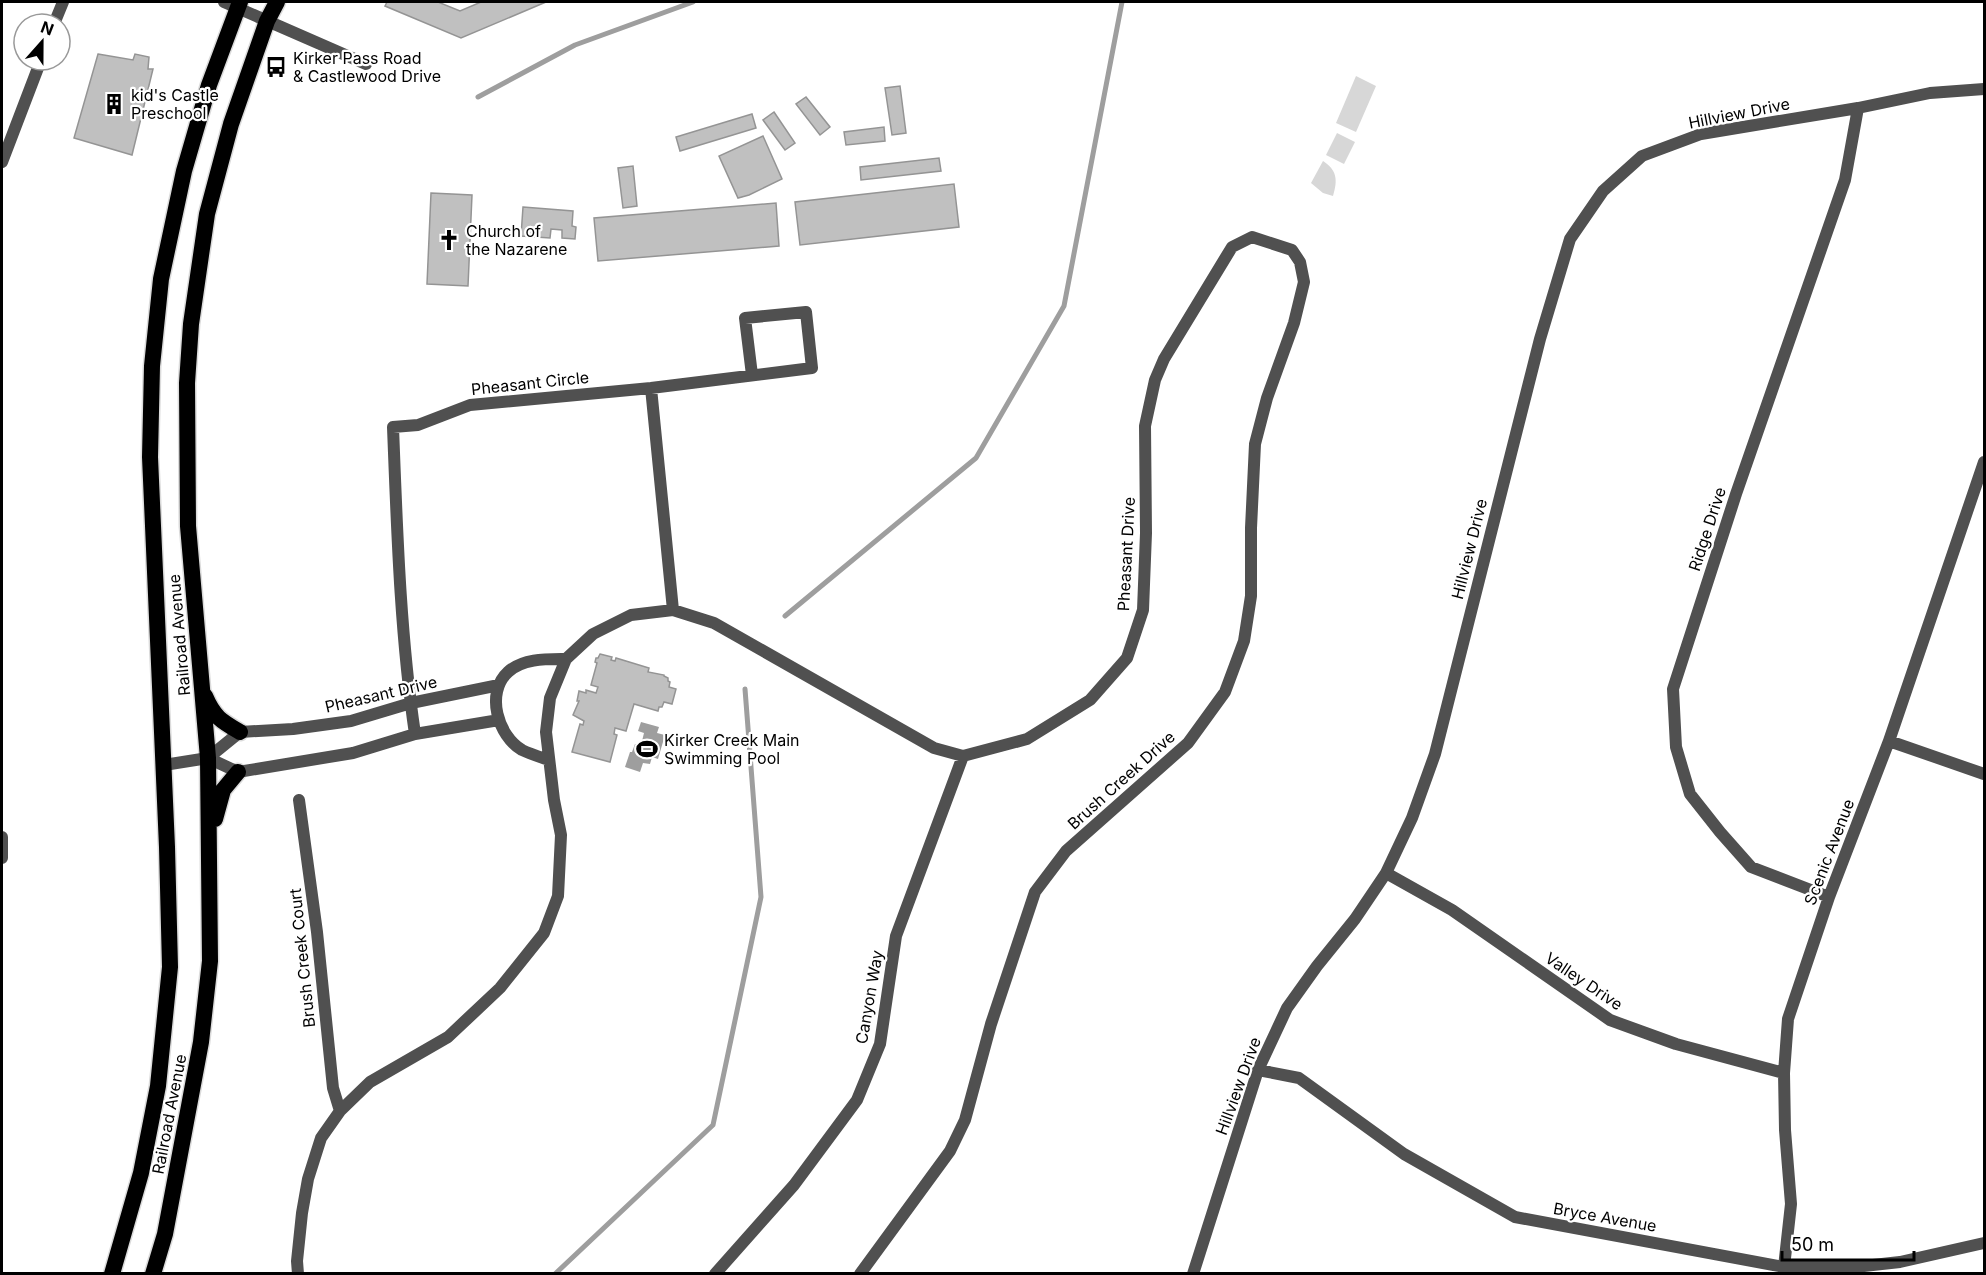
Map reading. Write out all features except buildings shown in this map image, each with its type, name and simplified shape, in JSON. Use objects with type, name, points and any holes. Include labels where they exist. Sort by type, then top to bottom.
[{"type":"highway","name":"Railroad Avenue","points":[[153,1274],[165,1234],[201,1042],[210,961],[208,758],[200,683],[188,515],[187,383],[191,324],[207,214],[231,124],[267,21],[277,2]]},
{"type":"highway","name":"Railroad Avenue","points":[[112,1274],[141,1173],[160,1074],[170,967],[164,765],[150,457],[152,366],[161,279],[184,171],[234,3]]},
{"type":"highway","points":[[200,683],[212,711],[220,720],[240,732]]},
{"type":"highway","points":[[209,874],[216,810],[223,790],[238,772]]},
{"type":"street","points":[[234,3],[267,21],[366,64]]},
{"type":"street","points":[[2,162],[36,72]]},
{"type":"street","name":"Hillview Drive","points":[[1193,1274],[1258,1070],[1287,1008],[1355,919],[1386,873],[1412,818],[1435,754],[1537,350],[1570,238],[1603,191],[1642,156],[1701,134],[1858,108],[1930,93],[1984,89]]},
{"type":"street","name":"Ridge Drive","points":[[1829,897],[1752,867],[1690,794],[1676,747],[1674,689],[1736,494],[1845,180],[1858,108]]},
{"type":"street","name":"Pheasant Drive","points":[[963,756],[1027,739],[1090,700],[1127,658],[1143,610],[1146,534],[1145,426],[1155,380],[1164,359],[1232,246],[1252,237]]},
{"type":"street","name":"Brush Creek Drive","points":[[860,1274],[950,1151],[965,1120],[991,1024],[1035,892],[1066,851],[1188,742],[1225,692],[1244,641],[1251,596],[1255,444],[1266,398],[1294,323],[1304,282],[1300,262],[1292,250],[1252,237]]},
{"type":"street","points":[[673,610],[651,388],[812,368],[806,312],[745,318],[753,375]]},
{"type":"street","name":"Pheasant Circle","points":[[415,734],[398,542],[393,427],[418,425],[470,405],[651,388]]},
{"type":"street","name":"Scenic Avenue","points":[[1784,1267],[1791,1204],[1785,1130],[1784,1073],[1788,1019],[1829,897],[1889,741],[1984,462]]},
{"type":"street","points":[[298,1274],[297,1261],[302,1213],[308,1179],[321,1138],[340,1111],[370,1082],[448,1036],[500,988],[544,933],[558,896],[561,836],[546,732],[550,698],[566,659],[593,634],[631,615],[673,610],[714,623],[904,733],[934,748],[963,756]]},
{"type":"street","points":[[549,760],[522,750],[510,741],[499,720],[496,703],[499,685],[507,673],[518,666],[540,659],[566,659]]},
{"type":"street","name":"Pheasant Drive","points":[[240,732],[351,722],[411,703],[499,685]]},
{"type":"street","points":[[208,758],[238,772],[353,753],[415,734],[499,720]]},
{"type":"street","points":[[164,765],[208,758],[240,732]]},
{"type":"street","points":[[1889,741],[1984,774]]},
{"type":"street","name":"Canyon Way","points":[[715,1274],[794,1185],[857,1100],[880,1044],[896,936],[963,756]]},
{"type":"street","name":"Brush Creek Court","points":[[299,800],[317,932],[333,1088],[340,1111]]},
{"type":"street","points":[[2,837],[2,858]]},
{"type":"street","name":"Valley Drive","points":[[1386,873],[1452,910],[1610,1020],[1676,1044],[1784,1073]]},
{"type":"street","name":"Bryce Avenue","points":[[1258,1070],[1299,1078],[1404,1154],[1515,1217],[1784,1267],[1901,1268],[1984,1243]]},
{"type":"shaded area","points":[[1356,76],[1376,86],[1356,132],[1336,123]]},
{"type":"shaded area","points":[[1337,133],[1355,142],[1344,164],[1326,155]]},
{"type":"shaded area","points":[[1323,161],[1334,172],[1336,185],[1333,196],[1323,193],[1311,183]]},
{"type":"shaded area","name":"Kirker Creek Main Swimming Pool","points":[[641,722],[659,727],[657,733],[665,735],[658,759],[652,757],[650,764],[643,763],[640,772],[625,767],[635,744],[641,745],[644,733],[638,731]]},
{"type":"waterway","points":[[478,97],[575,45],[693,2]]},
{"type":"waterway","points":[[785,616],[976,458],[1064,306],[1122,2]]},
{"type":"waterway","points":[[555,1274],[713,1125],[761,897],[745,689]]},
{"type":"place","name":"Kirker Pass Road & Castlewood Drive","points":[[276,67]]},
{"type":"place","name":"kid's Castle Preschool","points":[[114,104]]},
{"type":"place","name":"Church of the Nazarene","points":[[449,240]]},
{"type":"place","name":"Kirker Creek Main Swimming Pool","points":[[647,749]]}]
